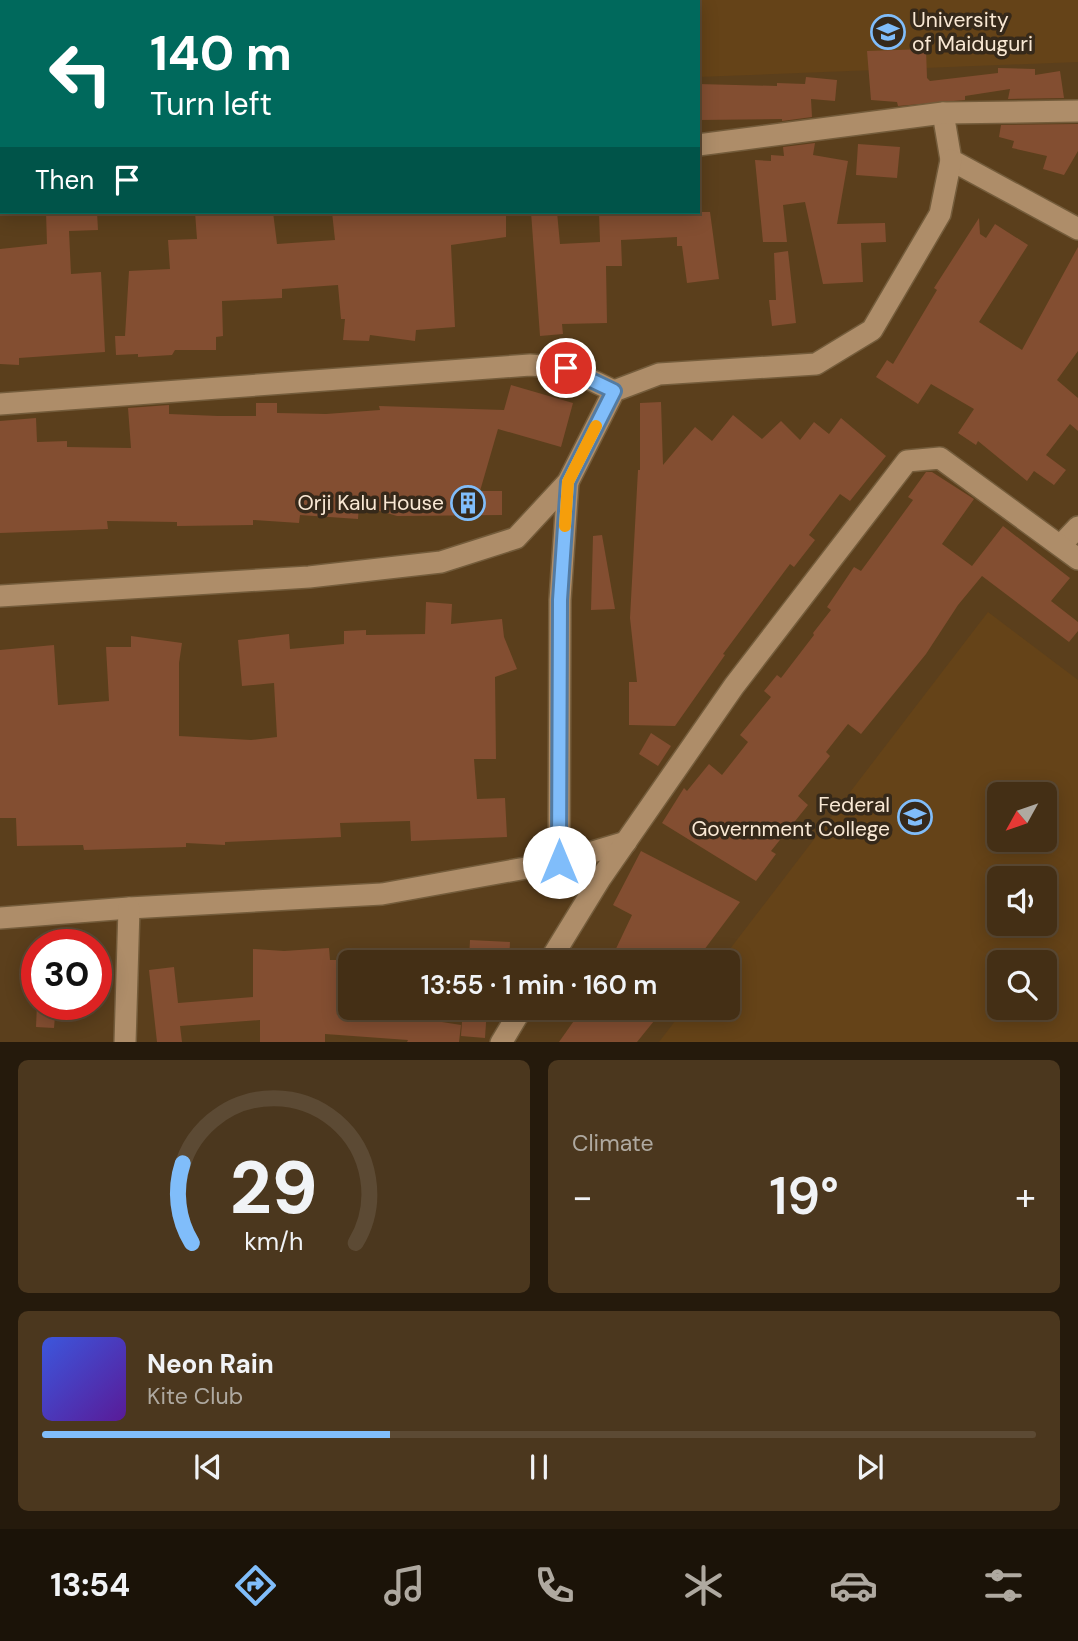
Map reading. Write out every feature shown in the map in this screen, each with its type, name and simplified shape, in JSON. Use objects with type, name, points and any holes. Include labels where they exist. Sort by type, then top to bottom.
[{"type":"street","points":[[700,145],[943,113],[1078,111]]},
{"type":"street","points":[[0,596],[309,577],[442,562],[516,538],[568,482],[614,391],[659,374],[816,363],[872,330],[940,214],[951,160],[943,113]]},
{"type":"street","points":[[951,160],[1078,229]]},
{"type":"street","points":[[0,404],[530,365],[566,368],[614,391]]},
{"type":"street","points":[[557,950],[626,842],[734,686],[907,461],[940,458],[1078,559]]},
{"type":"street","points":[[559,862],[560,600],[568,482]]},
{"type":"street","points":[[1061,545],[1078,527]]},
{"type":"street","points":[[0,918],[382,894],[559,862],[626,842]]},
{"type":"street","points":[[125,1042],[129,908]]},
{"type":"street","points":[[501,1042],[515,1020]]},
{"type":"shaded area","name":"University of Maiduguri","points":[[700,0],[1078,0],[1078,62],[700,77]]},
{"type":"shaded area","name":"Federal Government College","points":[[988,612],[1078,680],[1078,1042],[659,1042],[676,1020],[740,1020],[740,950],[729,950]]},
{"type":"building","points":[[926,49],[927,78],[930,81],[998,73],[998,68],[1035,69],[1035,75],[1060,71],[1064,98],[1008,99],[1010,89],[965,96],[965,100],[898,106],[897,102],[871,100],[867,51]]},
{"type":"building","points":[[806,77],[837,80],[835,101],[811,99],[812,117],[782,121],[700,120],[700,84],[805,84]]},
{"type":"building","points":[[1078,124],[1078,151],[1064,175],[1043,169],[1047,156],[1012,148],[1014,141],[999,137],[1001,125]]},
{"type":"building","points":[[815,143],[813,155],[848,161],[837,224],[885,223],[886,242],[861,243],[863,282],[823,284],[805,202],[783,205],[787,242],[763,242],[755,160],[771,161],[771,155],[784,156],[783,147]]},
{"type":"building","points":[[858,144],[900,147],[897,178],[856,175]]},
{"type":"building","points":[[710,212],[719,279],[687,283],[682,246],[677,246],[677,237],[621,240],[622,266],[606,266],[607,323],[562,324],[563,334],[540,336],[531,214],[557,214],[560,244],[600,242],[599,214]]},
{"type":"building","points":[[46,214],[97,214],[98,230],[69,231],[71,274],[101,272],[105,352],[19,358],[19,365],[0,364],[0,249],[47,244]]},
{"type":"building","points":[[195,214],[273,214],[277,244],[335,240],[332,214],[506,214],[506,237],[451,245],[455,327],[416,330],[415,341],[370,335],[369,341],[343,340],[345,319],[341,319],[338,285],[282,289],[282,298],[222,301],[223,336],[216,337],[216,350],[175,350],[172,355],[138,357],[138,354],[116,355],[115,336],[125,336],[129,271],[170,269],[168,240],[197,239]]},
{"type":"building","points":[[979,218],[980,234],[986,238],[995,224],[1028,245],[979,322],[1022,350],[1078,247],[1078,351],[1057,380],[1078,398],[1078,431],[1070,424],[1046,455],[1066,470],[1054,485],[1034,471],[1027,481],[978,441],[976,445],[958,433],[974,409],[931,384],[918,404],[876,377],[887,360],[893,364],[937,290],[934,288]]},
{"type":"building","points":[[788,251],[796,323],[772,326],[769,300],[776,300],[774,253]]},
{"type":"building","points":[[511,385],[573,403],[561,447],[498,429],[480,491],[502,491],[502,515],[397,516],[359,505],[358,519],[300,515],[299,523],[253,520],[253,525],[177,526],[177,522],[107,521],[108,529],[0,533],[0,421],[36,418],[37,442],[67,441],[67,447],[131,448],[128,408],[169,405],[169,414],[218,416],[256,416],[256,403],[277,403],[277,413],[326,414],[380,410],[379,406],[504,410]]},
{"type":"building","points":[[661,402],[663,465],[695,427],[712,441],[733,415],[762,439],[781,421],[800,440],[814,422],[829,434],[841,418],[886,456],[850,501],[840,494],[809,535],[815,540],[794,567],[790,564],[723,654],[725,655],[675,726],[629,725],[629,682],[637,682],[630,618],[640,470],[640,403]]},
{"type":"building","points":[[926,472],[932,472],[974,499],[942,544],[972,566],[1003,526],[1070,578],[1051,601],[1078,622],[1078,631],[1069,642],[982,576],[958,605],[926,654],[861,734],[848,724],[826,752],[830,756],[798,796],[808,805],[771,851],[776,854],[756,881],[662,823],[684,788],[687,791],[709,764],[722,775],[748,742],[740,735],[771,697],[764,691],[777,675],[781,678],[814,635],[831,610],[827,607],[854,567],[861,571],[913,500],[908,497]]},
{"type":"building","points":[[602,535],[615,609],[591,610],[593,536]]},
{"type":"building","points":[[426,602],[452,604],[451,624],[502,619],[504,637],[517,669],[495,677],[496,759],[474,759],[477,799],[505,798],[507,837],[411,841],[410,821],[340,823],[341,837],[225,842],[225,845],[186,843],[186,847],[84,850],[83,845],[17,846],[16,818],[0,818],[0,650],[54,645],[58,705],[109,701],[106,647],[131,647],[131,636],[182,643],[179,663],[179,736],[251,740],[277,737],[274,683],[242,686],[238,640],[289,634],[290,649],[344,644],[344,631],[366,630],[366,635],[425,634]]},
{"type":"building","points":[[651,733],[671,746],[658,766],[639,754]]},
{"type":"building","points":[[641,851],[740,902],[704,950],[615,950],[632,915],[613,905]]},
{"type":"building","points":[[470,940],[510,942],[510,950],[470,950]]},
{"type":"building","points":[[329,948],[330,960],[338,960],[338,1020],[429,1020],[461,1025],[459,1042],[407,1042],[408,1040],[325,1034],[325,1042],[260,1042],[260,1020],[180,1026],[182,1042],[157,1042],[149,970],[174,967],[178,1003],[253,997],[253,949],[284,951]]},
{"type":"building","points":[[36,1020],[55,1020],[54,1028],[36,1027]]},
{"type":"building","points":[[462,1020],[486,1020],[485,1038],[461,1036]]},
{"type":"building","points":[[575,1020],[655,1020],[637,1042],[559,1042]]},
{"type":"slow traffic","points":[[565,526],[568,482],[596,426]]},
{"type":"place","name":"University of Maiduguri","points":[[888,32]]},
{"type":"place","name":"Orji Kalu House","points":[[468,503]]},
{"type":"place","name":"Federal Government College","points":[[915,817]]},
{"type":"route","points":[[559,862],[560,600],[568,482],[614,391],[566,368]]}]
